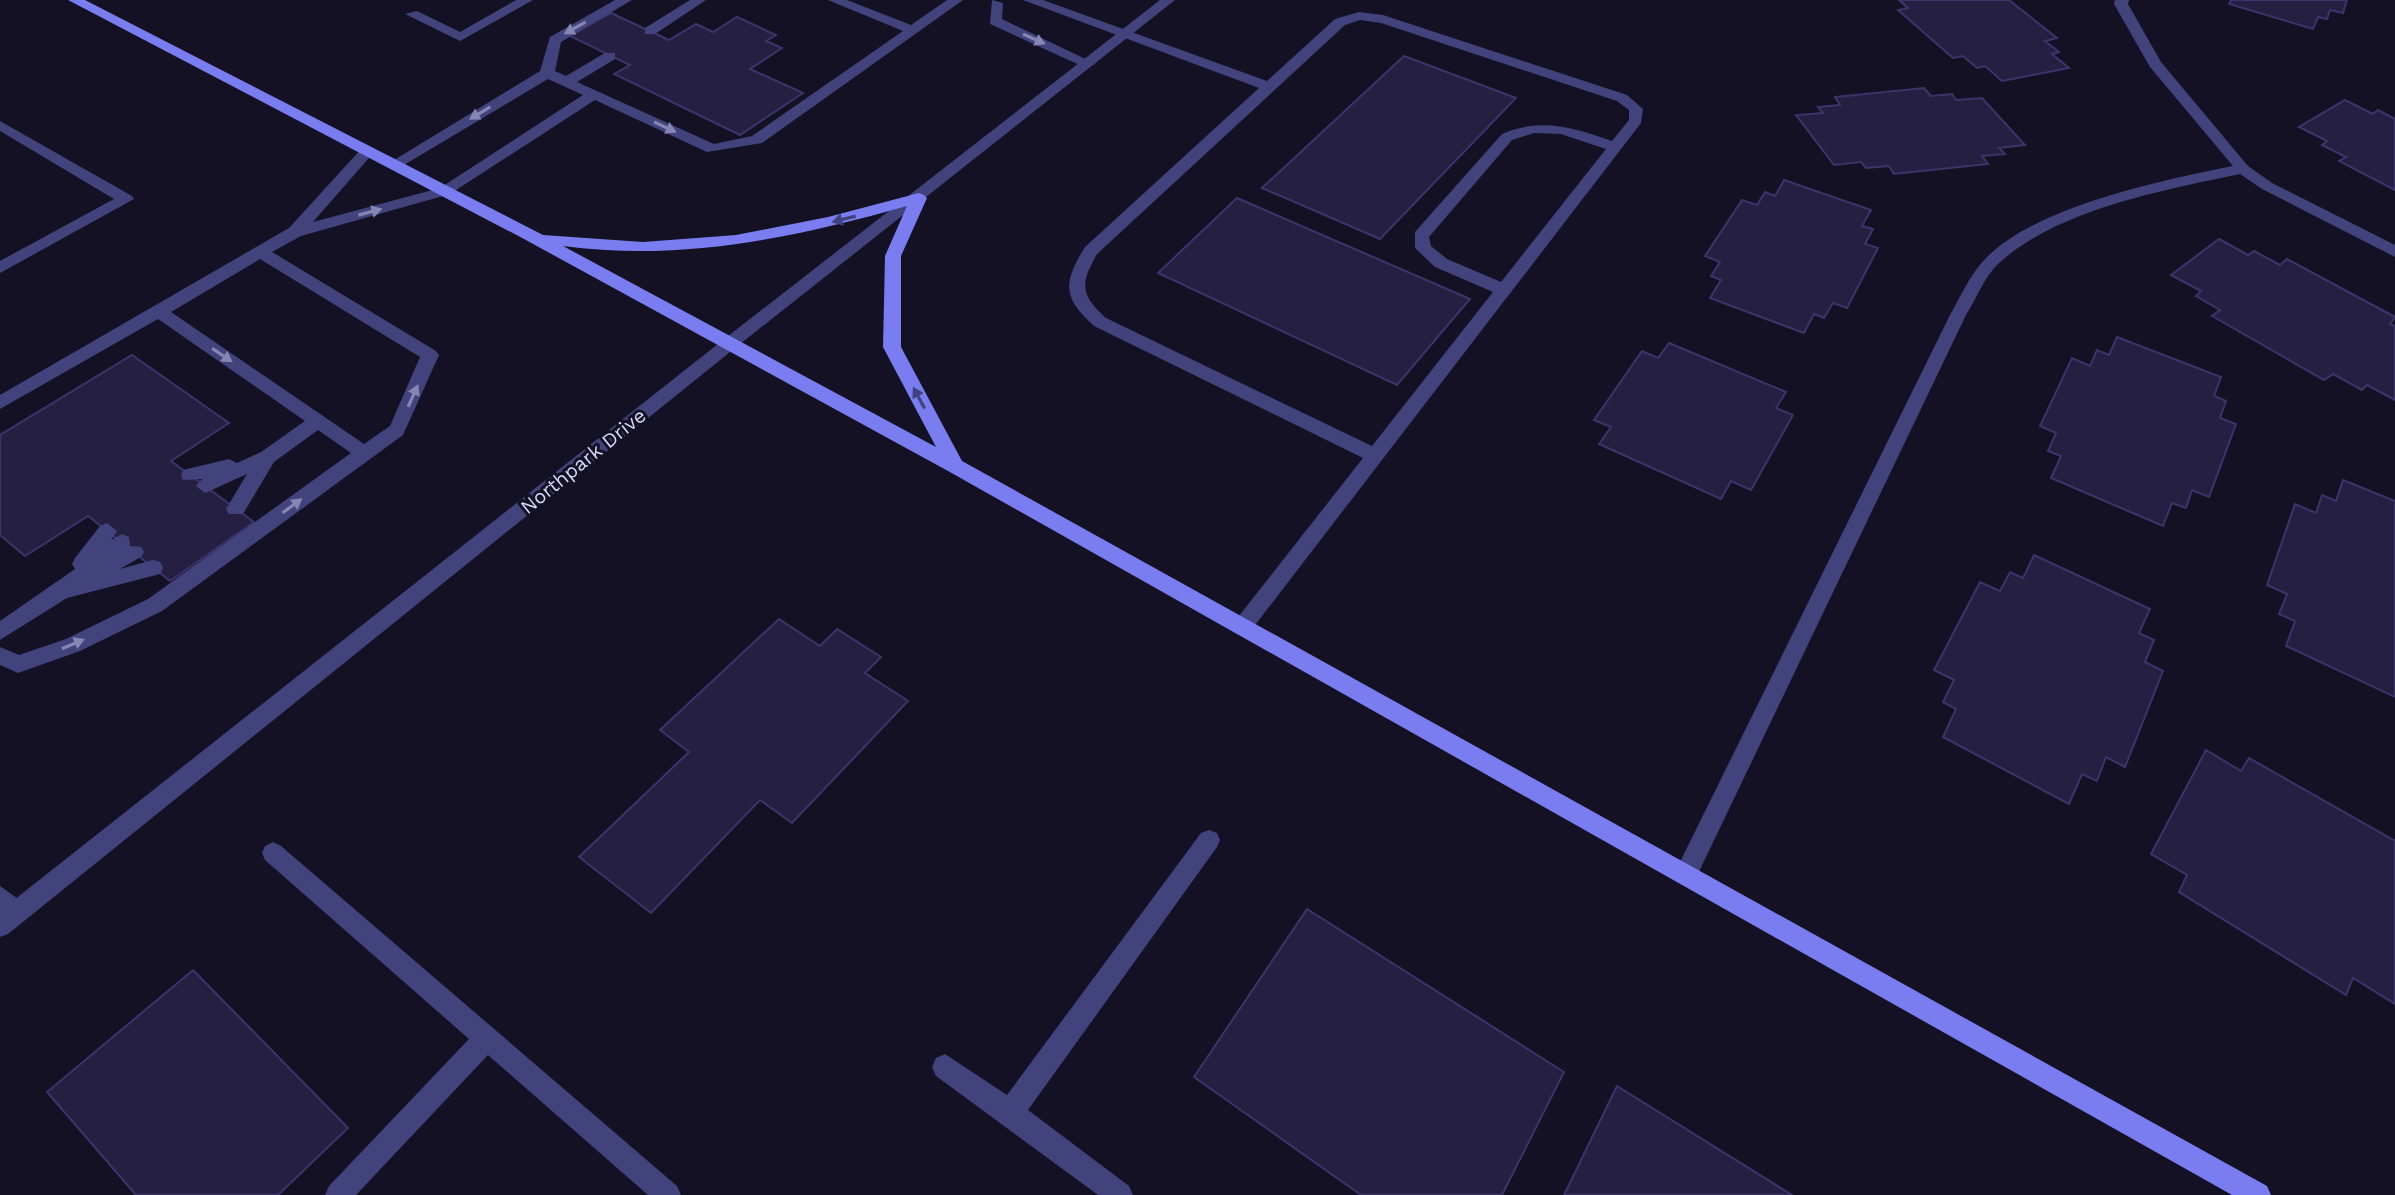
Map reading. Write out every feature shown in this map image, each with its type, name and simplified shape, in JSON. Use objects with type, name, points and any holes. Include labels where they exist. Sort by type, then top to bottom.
[{"type":"main road","points":[[75,0],[530,235],[955,466],[2258,1195]]},
{"type":"main road","points":[[530,235],[618,247],[752,240],[919,198]]},
{"type":"main road","points":[[919,198],[893,256],[892,347],[955,466]]},
{"type":"street","points":[[412,14],[460,37],[526,0]]},
{"type":"street","points":[[394,165],[547,73],[555,40],[625,0]]},
{"type":"street","points":[[650,31],[699,0]]},
{"type":"street","points":[[835,0],[912,30]]},
{"type":"street","points":[[547,73],[712,149],[757,140],[956,0]]},
{"type":"street","points":[[1023,0],[990,2],[995,21],[1089,64]]},
{"type":"street","points":[[1030,0],[1269,87]]},
{"type":"street","name":"Northpark Drive","points":[[6,912],[1168,0]]},
{"type":"street","points":[[2122,0],[2121,4],[2155,64],[2243,169],[2267,186],[2395,252]]},
{"type":"street","points":[[1242,627],[1376,456],[1636,120],[1636,109],[1622,98],[1383,19],[1359,16],[1340,22],[1091,251],[1079,270],[1076,286],[1080,305],[1100,322],[1376,456]]},
{"type":"street","points":[[568,81],[610,56]]},
{"type":"street","points":[[0,403],[295,232],[445,191],[595,94]]},
{"type":"street","points":[[0,125],[126,199],[0,268]]},
{"type":"street","points":[[1504,290],[1441,263],[1423,248],[1421,236],[1507,137],[1519,130],[1551,128],[1614,147]]},
{"type":"street","points":[[295,232],[367,151]]},
{"type":"street","points":[[1686,874],[1958,315],[1992,260],[2038,230],[2160,185],[2243,169]]},
{"type":"street","points":[[0,656],[18,664],[73,645],[155,605],[397,430],[430,355],[260,252]]},
{"type":"street","points":[[158,311],[364,453]]},
{"type":"street","points":[[268,457],[204,486],[268,457],[318,421]]},
{"type":"street","points":[[236,509],[268,457]]},
{"type":"street","points":[[0,632],[60,592],[121,541]]},
{"type":"street","points":[[60,592],[153,568]]},
{"type":"street","points":[[1010,1113],[1209,840]]},
{"type":"street","points":[[273,853],[668,1195]]},
{"type":"street","points":[[338,1195],[487,1038]]},
{"type":"street","points":[[945,1067],[1120,1195]]},
{"type":"building","points":[[1899,0],[2009,0],[2057,38],[2045,41],[2059,52],[2052,54],[2069,68],[2002,81],[1985,66],[1977,68],[1963,56],[1953,58],[1898,10],[1908,8]]},
{"type":"building","points":[[2231,0],[2347,0],[2343,13],[2330,10],[2327,19],[2318,17],[2313,29],[2229,4]]},
{"type":"building","points":[[611,13],[669,40],[696,24],[713,32],[737,17],[776,35],[766,41],[782,48],[750,69],[803,93],[740,135],[614,74],[630,65],[570,36]]},
{"type":"building","points":[[1404,56],[1516,98],[1380,239],[1262,188]]},
{"type":"building","points":[[1924,88],[1931,96],[1952,94],[1956,100],[1982,98],[2025,145],[1999,148],[2005,154],[1982,156],[1988,164],[1894,174],[1889,166],[1866,168],[1861,162],[1834,165],[1796,115],[1823,113],[1818,107],[1840,105],[1835,97]]},
{"type":"building","points":[[2345,100],[2373,114],[2378,110],[2395,119],[2395,190],[2339,161],[2346,157],[2322,145],[2327,141],[2299,127]]},
{"type":"building","points":[[1784,180],[1871,210],[1862,226],[1873,229],[1865,244],[1878,248],[1847,308],[1833,303],[1824,318],[1814,314],[1804,333],[1710,298],[1721,280],[1711,276],[1720,262],[1705,256],[1742,200],[1757,205],[1765,192],[1775,196]]},
{"type":"building","points":[[1237,198],[1470,299],[1397,385],[1158,273]]},
{"type":"building","points":[[2219,239],[2248,255],[2254,251],[2280,265],[2287,259],[2395,317],[2390,324],[2395,326],[2395,400],[2367,385],[2362,390],[2333,374],[2324,380],[2212,316],[2220,310],[2196,296],[2201,291],[2171,275]]},
{"type":"building","points":[[2117,337],[2221,377],[2214,396],[2226,401],[2220,418],[2236,424],[2209,497],[2192,490],[2186,508],[2172,503],[2163,526],[2051,478],[2061,456],[2048,451],[2056,433],[2040,426],[2072,358],[2090,366],[2097,350],[2109,355]]},
{"type":"building","points":[[1669,343],[1786,392],[1776,408],[1793,415],[1751,490],[1731,481],[1721,499],[1599,444],[1611,427],[1594,420],[1642,351],[1658,358]]},
{"type":"building","points":[[132,355],[229,423],[171,461],[254,522],[170,581],[88,516],[25,556],[0,535],[0,435]]},
{"type":"building","points":[[2343,480],[2395,501],[2395,697],[2286,646],[2295,621],[2279,614],[2287,594],[2267,585],[2295,504],[2316,513],[2322,495],[2336,501]]},
{"type":"building","points":[[2034,555],[2150,609],[2139,633],[2154,640],[2145,662],[2163,671],[2125,767],[2106,757],[2097,781],[2082,774],[2069,804],[1943,737],[1956,709],[1943,702],[1954,680],[1934,670],[1980,582],[2000,591],[2010,572],[2023,578]]},
{"type":"building","points":[[779,619],[820,646],[837,629],[881,657],[865,673],[908,701],[792,823],[760,800],[651,913],[579,857],[689,752],[660,730]]},
{"type":"building","points":[[2206,750],[2241,771],[2249,758],[2395,841],[2395,1004],[2353,978],[2346,995],[2179,892],[2187,875],[2151,854]]},
{"type":"building","points":[[1307,909],[1564,1072],[1502,1195],[1361,1195],[1194,1077]]},
{"type":"building","points":[[193,970],[348,1128],[278,1195],[136,1195],[47,1092]]},
{"type":"building","points":[[1617,1086],[1792,1195],[1564,1195]]}]
